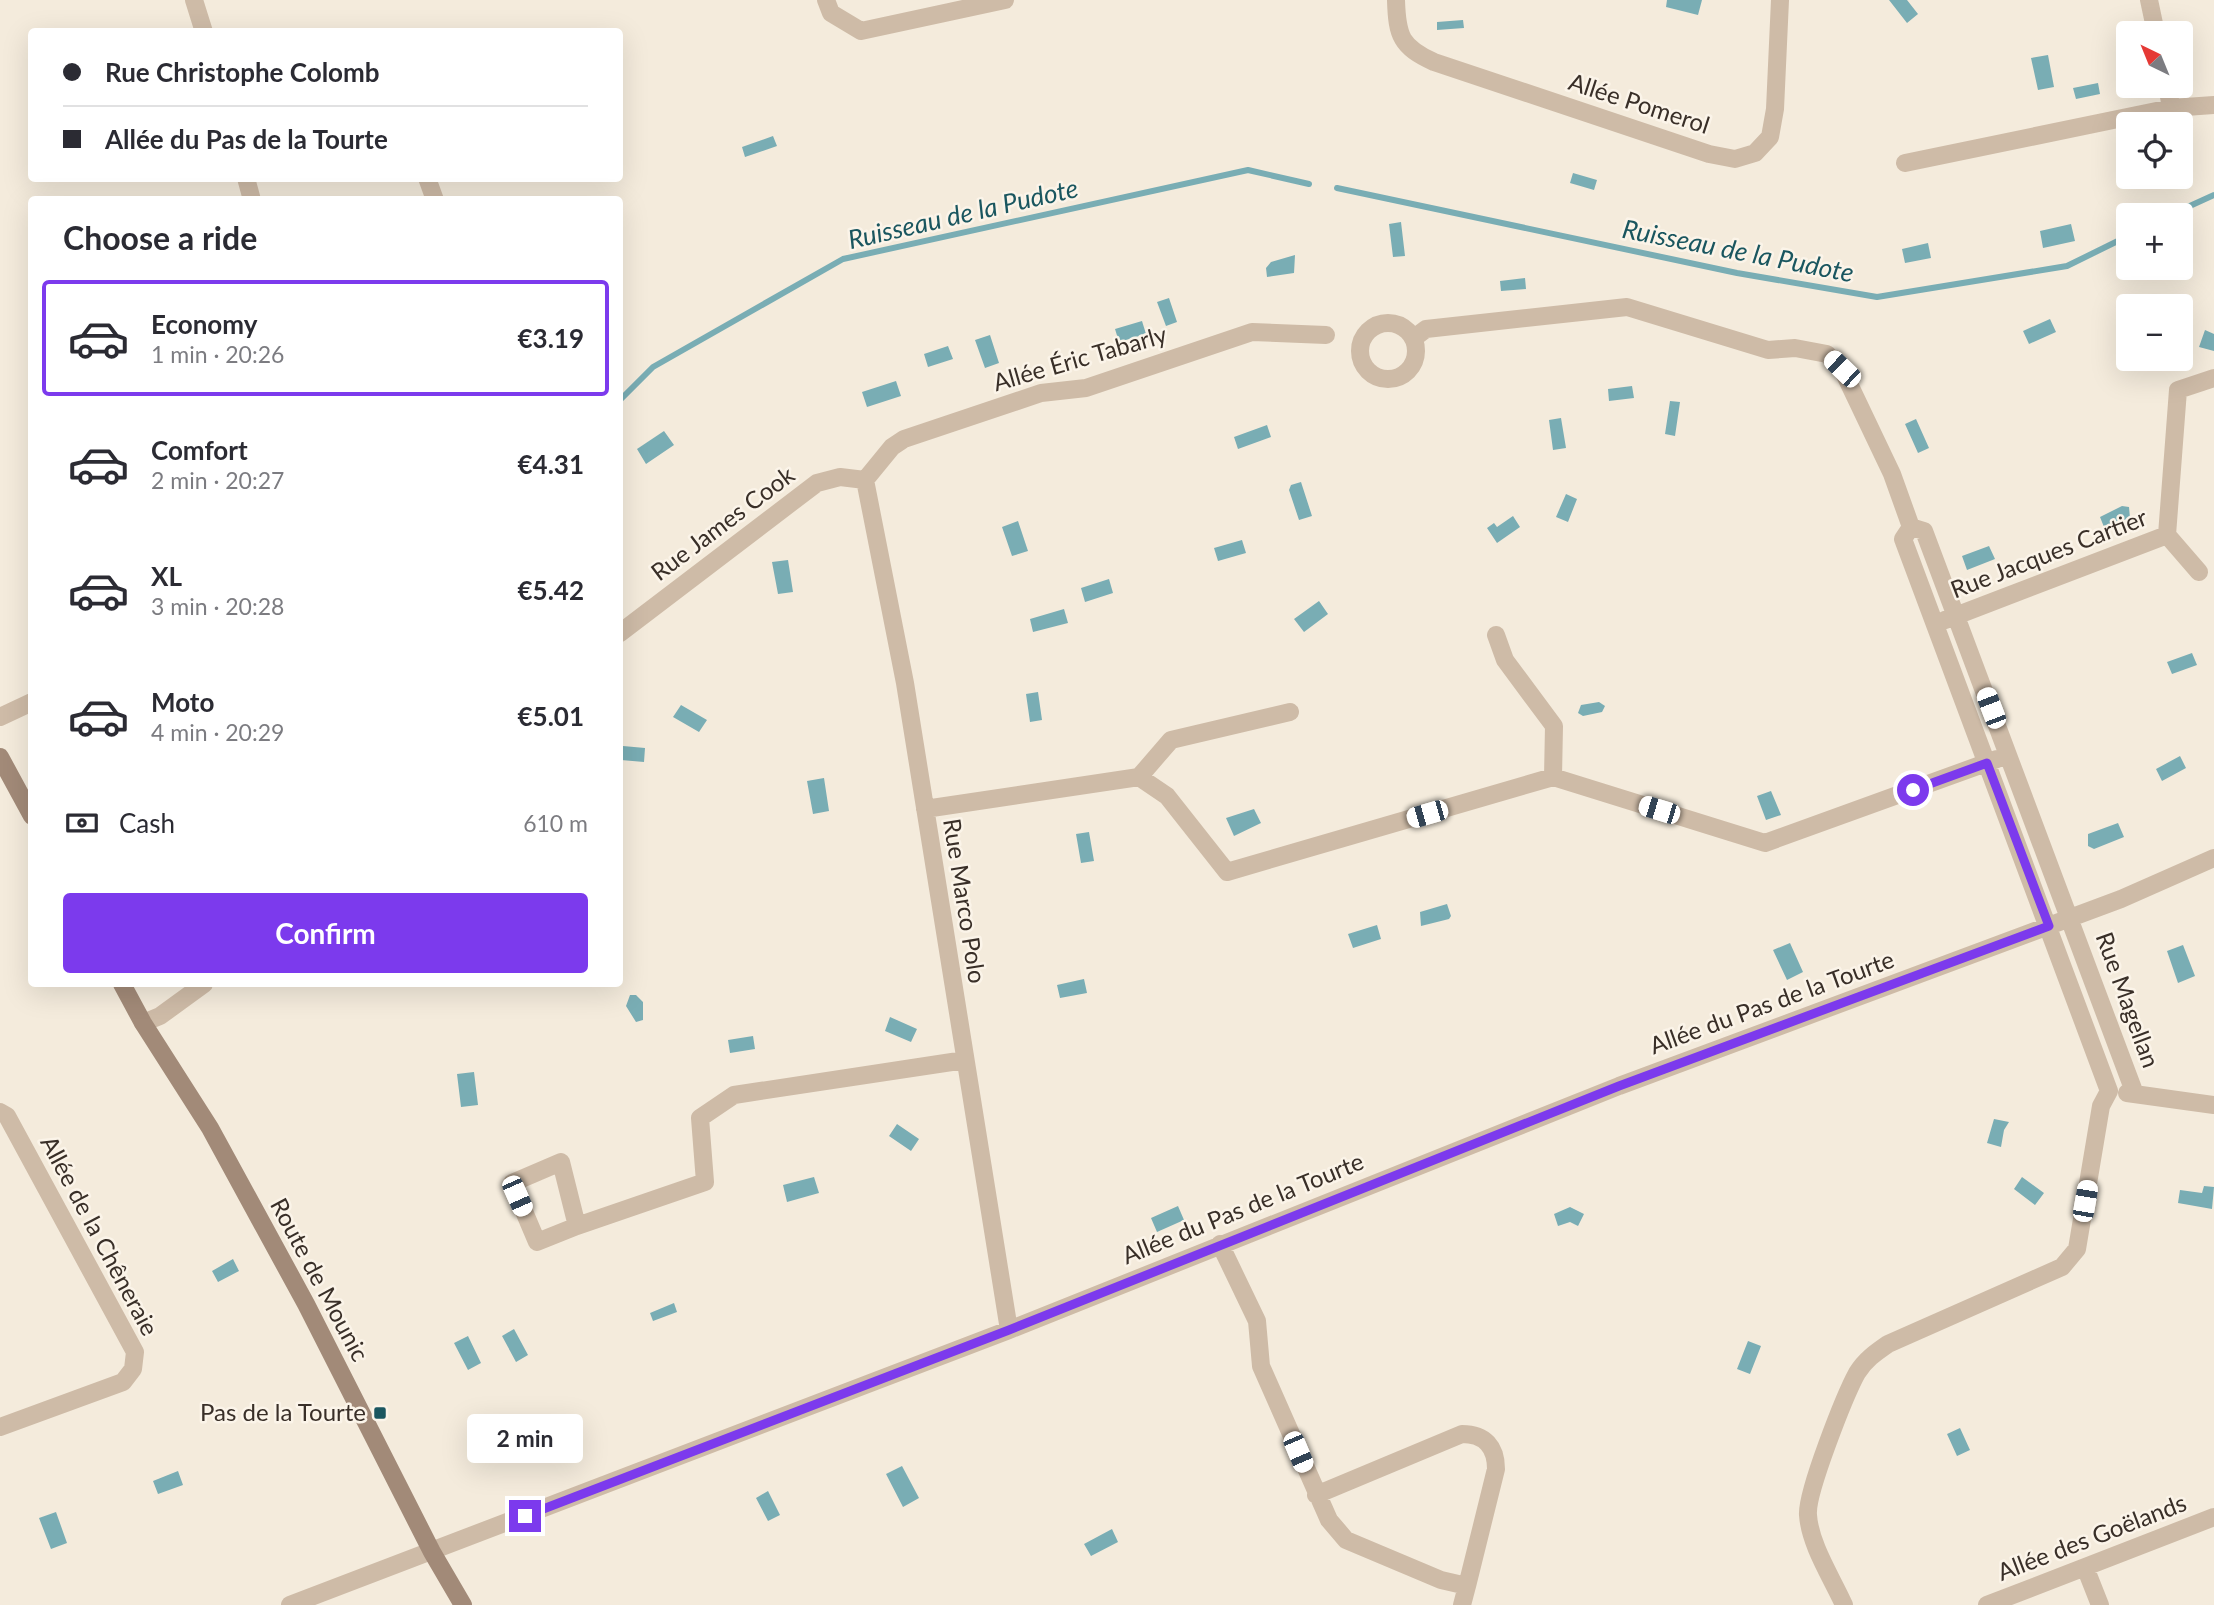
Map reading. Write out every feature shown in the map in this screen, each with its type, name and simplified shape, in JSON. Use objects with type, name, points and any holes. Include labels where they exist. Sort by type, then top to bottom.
[{"type":"main road","points":[[0,757],[28,809]]},
{"type":"main road","name":"Route de Mounic","points":[[124,987],[143,1023],[217,1140],[306,1304],[432,1552],[463,1605]]},
{"type":"street","points":[[194,0],[203,28]]},
{"type":"street","points":[[826,0],[831,13],[861,32],[1005,0]]},
{"type":"street","name":"Allée Pomerol","points":[[1396,0],[1397,28],[1411,51],[1434,62],[1709,154],[1735,159],[1755,153],[1770,137],[1775,109],[1780,0]]},
{"type":"street","points":[[2149,0],[2153,21]]},
{"type":"street","points":[[2169,98],[2171,108]]},
{"type":"street","points":[[1905,163],[2171,108],[2214,105]]},
{"type":"street","points":[[1414,338],[1426,329],[1627,307],[1768,350],[1795,348],[1827,354],[1842,369],[1892,474],[1913,533]]},
{"type":"street","name":"Allée Éric Tabarly","points":[[865,480],[892,447],[905,439],[1041,393],[1086,388],[1252,332],[1326,335]]},
{"type":"street","name":"Rue Jacques Cartier","points":[[1935,624],[2167,536],[2178,390],[2214,378]]},
{"type":"street","name":"Rue James Cook","points":[[623,631],[817,483],[840,477],[865,480]]},
{"type":"street","name":"Rue Marco Polo","points":[[865,480],[905,682],[1009,1330]]},
{"type":"street","name":"Rue Magellan","points":[[1913,533],[1956,616],[2135,1094],[2109,1091],[1935,624],[1913,533]]},
{"type":"street","points":[[2167,536],[2199,572]]},
{"type":"street","points":[[1496,635],[1505,660],[1554,726],[1553,777]]},
{"type":"street","points":[[0,717],[28,704]]},
{"type":"street","points":[[925,809],[1139,777],[1171,740],[1290,712]]},
{"type":"street","points":[[1139,777],[1167,796],[1227,872],[1553,777],[1765,843],[2009,755]]},
{"type":"street","name":"Allée du Pas de la Tourte","points":[[290,1605],[1009,1330],[1619,1086],[2071,918],[2214,858]]},
{"type":"street","points":[[143,1023],[160,1016],[200,987]]},
{"type":"street","points":[[577,1226],[561,1163],[512,1183],[537,1242],[705,1182],[700,1118],[734,1095],[965,1060]]},
{"type":"street","points":[[1844,1605],[1813,1536],[1808,1514],[1811,1491],[1856,1375],[1869,1356],[1888,1344],[2062,1267],[2071,1259],[2077,1249],[2101,1106],[2109,1091]]},
{"type":"street","points":[[2135,1094],[2214,1105]]},
{"type":"street","name":"Allée de la Chêneraie","points":[[0,1112],[7,1116],[135,1352],[133,1369],[123,1382],[0,1427]]},
{"type":"street","points":[[1220,1244],[1257,1321],[1261,1366],[1329,1520],[1346,1540],[1441,1580],[1467,1586]]},
{"type":"street","points":[[1316,1495],[1462,1434],[1476,1434],[1487,1441],[1496,1455],[1496,1469],[1462,1605]]},
{"type":"street","name":"Allée des Goëlands","points":[[1987,1605],[2214,1517]]},
{"type":"street","points":[[2085,1567],[2100,1605]]},
{"type":"water","points":[[1667,0],[1702,0],[1698,15],[1666,7]]},
{"type":"water","points":[[1889,0],[1907,0],[1918,14],[1907,23]]},
{"type":"water","points":[[1463,20],[1464,28],[1437,30],[1437,22]]},
{"type":"water","points":[[2048,55],[2054,87],[2038,90],[2031,58]]},
{"type":"water","points":[[2098,83],[2100,94],[2076,99],[2073,88]]},
{"type":"water","points":[[773,136],[777,146],[745,157],[742,147]]},
{"type":"water","points":[[1573,173],[1597,180],[1594,190],[1570,183]]},
{"type":"water","points":[[1401,222],[1405,256],[1393,257],[1389,224]]},
{"type":"water","points":[[2071,224],[2075,241],[2043,248],[2040,231]]},
{"type":"water","points":[[1928,243],[1931,258],[1905,263],[1902,249]]},
{"type":"water","points":[[1295,255],[1294,273],[1267,277],[1266,268],[1271,262]]},
{"type":"water","points":[[1525,278],[1526,289],[1501,291],[1500,281]]},
{"type":"water","points":[[1169,298],[1177,322],[1166,326],[1157,302]]},
{"type":"water","points":[[2050,319],[2056,332],[2029,344],[2023,331]]},
{"type":"water","points":[[1142,321],[1146,334],[1119,342],[1115,329]]},
{"type":"water","points":[[2205,330],[2214,334],[2214,351],[2199,347]]},
{"type":"water","points":[[990,335],[999,363],[985,368],[975,340]]},
{"type":"water","points":[[948,346],[953,359],[928,367],[924,354]]},
{"type":"water","points":[[896,381],[901,396],[867,407],[862,392]]},
{"type":"water","points":[[1632,386],[1634,398],[1609,401],[1608,389]]},
{"type":"water","points":[[1670,401],[1680,402],[1675,436],[1665,434]]},
{"type":"water","points":[[1561,418],[1566,448],[1553,450],[1549,420]]},
{"type":"water","points":[[1916,419],[1929,448],[1918,453],[1905,424]]},
{"type":"water","points":[[1267,425],[1271,437],[1238,449],[1234,437]]},
{"type":"water","points":[[664,431],[674,445],[646,464],[637,449]]},
{"type":"water","points":[[1301,482],[1312,516],[1299,520],[1289,490],[1291,485]]},
{"type":"water","points":[[1566,494],[1577,499],[1568,522],[1556,517]]},
{"type":"water","points":[[2122,506],[2129,507],[2130,518],[2104,527],[2100,517]]},
{"type":"water","points":[[1513,516],[1520,527],[1497,543],[1487,528],[1494,523],[1497,527]]},
{"type":"water","points":[[1018,521],[1028,551],[1012,556],[1002,527]]},
{"type":"water","points":[[1242,540],[1246,553],[1218,561],[1214,548]]},
{"type":"water","points":[[1989,546],[1995,559],[1967,570],[1962,556]]},
{"type":"water","points":[[788,560],[793,592],[778,594],[772,562]]},
{"type":"water","points":[[1109,579],[1113,593],[1085,602],[1081,588]]},
{"type":"water","points":[[1319,601],[1328,614],[1304,632],[1294,619]]},
{"type":"water","points":[[1064,609],[1068,623],[1033,632],[1030,619]]},
{"type":"water","points":[[2192,653],[2197,665],[2172,674],[2167,662]]},
{"type":"water","points":[[1038,692],[1042,720],[1030,722],[1026,694]]},
{"type":"water","points":[[1599,702],[1605,706],[1602,712],[1583,716],[1578,713],[1581,705]]},
{"type":"water","points":[[681,705],[707,720],[699,732],[673,717]]},
{"type":"water","points":[[623,746],[645,748],[644,762],[623,760]]},
{"type":"water","points":[[2180,756],[2186,768],[2162,781],[2156,769]]},
{"type":"water","points":[[824,778],[829,811],[813,814],[807,781]]},
{"type":"water","points":[[1771,791],[1781,815],[1766,820],[1757,796]]},
{"type":"water","points":[[1254,809],[1261,823],[1234,836],[1226,818]]},
{"type":"water","points":[[2118,823],[2124,837],[2094,849],[2088,846],[2088,834]]},
{"type":"water","points":[[1089,832],[1094,861],[1081,863],[1076,834]]},
{"type":"water","points":[[1447,904],[1451,916],[1449,919],[1421,926],[1420,912]]},
{"type":"water","points":[[1377,925],[1381,939],[1353,948],[1348,934]]},
{"type":"water","points":[[1790,943],[1803,972],[1787,980],[1773,950]]},
{"type":"water","points":[[2183,945],[2195,976],[2178,983],[2167,951]]},
{"type":"water","points":[[1084,979],[1087,993],[1060,998],[1057,985]]},
{"type":"water","points":[[630,995],[636,995],[643,1002],[643,1020],[636,1022],[626,1006]]},
{"type":"water","points":[[890,1017],[917,1029],[911,1042],[885,1031]]},
{"type":"water","points":[[753,1036],[755,1049],[730,1053],[728,1040]]},
{"type":"water","points":[[474,1072],[478,1105],[461,1107],[457,1074]]},
{"type":"water","points":[[1994,1119],[2009,1122],[2004,1130],[2001,1147],[1987,1143]]},
{"type":"water","points":[[897,1124],[919,1139],[911,1151],[889,1136]]},
{"type":"water","points":[[814,1177],[819,1193],[787,1202],[783,1185]]},
{"type":"water","points":[[2022,1177],[2044,1193],[2035,1205],[2014,1189]]},
{"type":"water","points":[[2204,1186],[2214,1187],[2212,1209],[2178,1203],[2180,1190],[2202,1193]]},
{"type":"water","points":[[1178,1206],[1184,1220],[1157,1232],[1151,1218]]},
{"type":"water","points":[[1570,1207],[1584,1214],[1578,1226],[1570,1222],[1558,1226],[1554,1214]]},
{"type":"water","points":[[233,1259],[239,1271],[218,1282],[212,1271]]},
{"type":"water","points":[[674,1303],[677,1312],[653,1321],[650,1313]]},
{"type":"water","points":[[514,1329],[528,1355],[516,1362],[502,1336]]},
{"type":"water","points":[[468,1336],[481,1363],[468,1370],[454,1343]]},
{"type":"water","points":[[1748,1341],[1761,1346],[1750,1374],[1737,1369]]},
{"type":"water","points":[[1960,1428],[1970,1450],[1957,1456],[1947,1434]]},
{"type":"water","points":[[902,1466],[919,1498],[903,1507],[886,1474]]},
{"type":"water","points":[[178,1471],[183,1485],[158,1494],[153,1481]]},
{"type":"water","points":[[768,1491],[780,1515],[768,1521],[756,1498]]},
{"type":"water","points":[[56,1512],[67,1543],[51,1549],[39,1518]]},
{"type":"water","points":[[1112,1529],[1118,1542],[1091,1556],[1084,1544]]},
{"type":"waterway","name":"Ruisseau de la Pudote","points":[[623,397],[653,367],[843,259],[1248,170],[1309,184]]},
{"type":"waterway","name":"Ruisseau de la Pudote","points":[[1337,188],[1737,273],[1877,297],[2067,266],[2116,242]]},
{"type":"waterway","name":"Ruisseau de la Pudote","points":[[2193,205],[2214,195]]},
{"type":"place","name":"Pas de la Tourte","points":[[380,1413]]},
{"type":"route","points":[[525,1516],[1009,1330],[1619,1086],[2049,926],[1987,763],[1913,790]]}]
